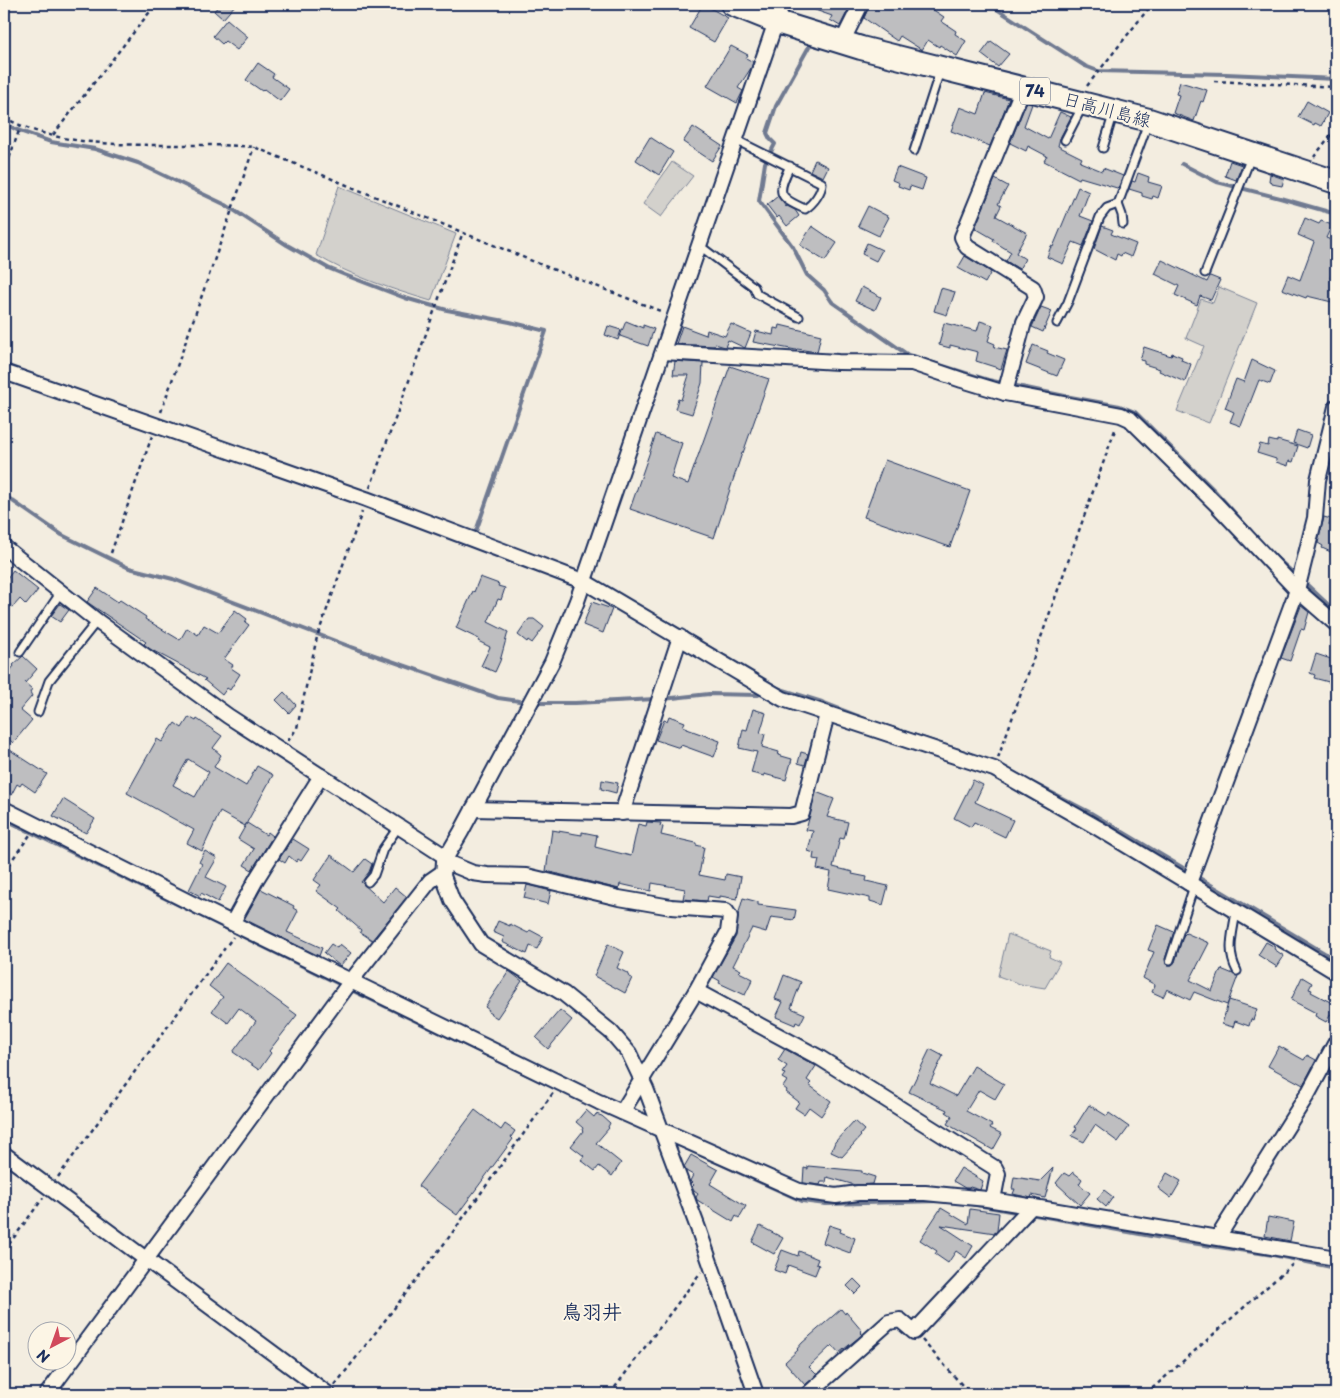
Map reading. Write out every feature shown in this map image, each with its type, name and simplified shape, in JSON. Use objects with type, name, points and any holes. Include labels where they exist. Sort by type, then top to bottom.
[{"type":"main road","name":"日高川島線","points":[[732,4],[779,13],[842,42],[1149,120],[1336,182]]},
{"type":"street","points":[[842,42],[861,4]]},
{"type":"street","points":[[47,1394],[351,981],[445,863],[552,662],[585,582],[779,13]]},
{"type":"street","points":[[1005,392],[1024,322],[1036,297],[1033,288],[967,247],[962,237],[1023,88]]},
{"type":"street","points":[[663,352],[838,362],[912,363],[1005,392],[1120,415],[1130,419],[1297,590],[1336,624]]},
{"type":"street","points":[[4,372],[366,499],[585,582],[783,699],[994,769],[1098,828],[1336,972]]},
{"type":"street","points":[[1192,885],[1297,590],[1315,518],[1318,480],[1336,412]]},
{"type":"street","points":[[4,547],[97,621],[228,716],[400,826],[445,863],[473,873],[527,876],[619,898],[671,907],[726,912],[730,917],[728,932],[696,990],[622,1112]]},
{"type":"street","points":[[622,813],[680,637]]},
{"type":"street","points":[[473,809],[791,816],[802,813],[827,714]]},
{"type":"street","points":[[237,924],[257,878],[321,776]]},
{"type":"street","points":[[4,809],[559,1082],[799,1191],[836,1196],[858,1193],[950,1194],[1032,1206],[1336,1258]]},
{"type":"street","points":[[445,863],[443,876],[452,900],[481,944],[564,994],[611,1032],[629,1053],[660,1128],[756,1394]]},
{"type":"street","points":[[696,990],[820,1058],[995,1168],[998,1174],[993,1200]]},
{"type":"street","points":[[1218,1237],[1309,1092],[1336,1042]]},
{"type":"street","points":[[4,1154],[146,1260],[331,1390]]},
{"type":"street","points":[[808,1394],[889,1322],[900,1320],[914,1332],[1032,1206]]},
{"type":"lane","points":[[914,151],[941,68]]},
{"type":"lane","points":[[1065,140],[1079,102]]},
{"type":"lane","points":[[1103,148],[1114,111]]},
{"type":"lane","points":[[1123,224],[1118,204],[1149,120]]},
{"type":"lane","points":[[736,140],[790,166],[822,183],[822,187],[811,205],[805,209],[790,202],[782,194],[780,186],[790,166]]},
{"type":"lane","points":[[1205,273],[1252,154]]},
{"type":"lane","points":[[1057,323],[1068,302],[1100,217],[1107,208],[1118,204]]},
{"type":"lane","points":[[700,246],[754,287],[757,294],[799,317]]},
{"type":"lane","points":[[20,652],[61,592]]},
{"type":"lane","points":[[38,712],[49,681],[97,621]]},
{"type":"lane","points":[[368,882],[374,875],[383,849],[400,826]]},
{"type":"lane","points":[[1170,960],[1192,885]]},
{"type":"lane","points":[[1236,911],[1230,949],[1231,960],[1236,971]]},
{"type":"path","points":[[53,135],[156,4]]},
{"type":"path","points":[[1079,102],[1152,4]]},
{"type":"path","points":[[1214,81],[1336,87]]},
{"type":"path","points":[[4,117],[21,125],[53,135],[114,145],[227,145],[254,147],[676,318]]},
{"type":"path","points":[[4,173],[21,125]]},
{"type":"path","points":[[1303,171],[1336,128]]},
{"type":"path","points":[[111,553],[254,147]]},
{"type":"path","points":[[994,769],[1120,415]]},
{"type":"path","points":[[4,871],[28,838],[34,824]]},
{"type":"path","points":[[4,1251],[237,924]]},
{"type":"path","points":[[331,1390],[447,1240],[546,1104],[559,1082]]},
{"type":"path","points":[[1146,1394],[1292,1265],[1297,1251]]},
{"type":"path","points":[[610,1394],[709,1260]]},
{"type":"path","points":[[914,1332],[970,1394]]},
{"type":"shaded area","points":[[672,162],[693,176],[661,217],[643,204]]},
{"type":"shaded area","points":[[339,186],[456,234],[431,301],[357,276],[316,255]]},
{"type":"shaded area","points":[[1219,287],[1257,303],[1209,423],[1177,411],[1204,346],[1186,338],[1201,299],[1213,303]]},
{"type":"shaded area","points":[[1008,934],[1051,951],[1049,957],[1060,962],[1045,988],[1020,984],[998,976]]},
{"type":"building","points":[[220,4],[236,4],[223,19],[214,11]]},
{"type":"building","points":[[703,4],[728,18],[714,42],[689,28]]},
{"type":"building","points":[[801,4],[851,4],[840,26],[830,20],[832,16]]},
{"type":"building","points":[[870,4],[937,4],[932,9],[944,17],[941,21],[956,31],[955,34],[966,41],[957,56],[928,40],[922,50],[900,36],[897,41],[864,18]]},
{"type":"building","points":[[227,19],[248,37],[237,50],[225,41],[222,44],[213,36]]},
{"type":"building","points":[[991,41],[1009,54],[998,67],[981,54]]},
{"type":"building","points":[[731,46],[748,55],[746,58],[753,62],[738,88],[743,91],[737,103],[707,86]]},
{"type":"building","points":[[258,63],[274,74],[272,77],[289,89],[280,101],[264,89],[262,91],[246,80]]},
{"type":"building","points":[[1180,82],[1207,90],[1194,121],[1173,113],[1179,95],[1176,94]]},
{"type":"building","points":[[985,93],[1009,99],[990,146],[951,131],[960,107],[978,114]]},
{"type":"building","points":[[1307,101],[1328,113],[1321,126],[1315,123],[1314,125],[1298,117]]},
{"type":"building","points":[[1026,103],[1032,104],[1024,126],[1048,139],[1060,112],[1071,117],[1058,146],[1082,158],[1080,162],[1102,171],[1103,168],[1123,176],[1119,186],[1117,188],[1080,177],[1079,179],[1044,161],[1047,156],[1028,146],[1026,151],[1010,143]]},
{"type":"building","points":[[693,127],[722,146],[712,161],[683,142]]},
{"type":"building","points":[[650,137],[673,152],[659,175],[636,160]]},
{"type":"building","points":[[815,160],[828,167],[823,177],[810,171]]},
{"type":"building","points":[[1230,161],[1242,165],[1236,180],[1225,176]]},
{"type":"building","points":[[897,167],[926,178],[922,190],[910,186],[909,190],[898,186],[899,183],[892,180]]},
{"type":"building","points":[[1138,173],[1149,177],[1148,182],[1162,186],[1158,198],[1153,196],[1152,199],[1142,196],[1142,193],[1129,189],[1132,181],[1135,182]]},
{"type":"building","points":[[1270,174],[1284,179],[1282,186],[1272,184],[1269,181]]},
{"type":"building","points":[[995,179],[1008,186],[998,204],[1001,206],[996,216],[1027,233],[1016,253],[1025,259],[1019,269],[1006,261],[1011,252],[975,228]]},
{"type":"building","points":[[1078,187],[1089,192],[1080,216],[1093,221],[1083,246],[1073,242],[1063,264],[1047,257]]},
{"type":"building","points":[[778,196],[786,207],[795,210],[799,216],[787,226],[779,216],[777,218],[767,205]]},
{"type":"building","points":[[868,206],[889,217],[879,236],[858,226]]},
{"type":"building","points":[[1305,218],[1319,224],[1321,221],[1332,225],[1326,238],[1336,242],[1336,262],[1330,278],[1336,280],[1336,303],[1307,296],[1306,298],[1282,289],[1288,275],[1300,280],[1314,242],[1298,235]]},
{"type":"building","points":[[812,226],[837,243],[825,261],[800,245]]},
{"type":"building","points":[[1102,226],[1113,230],[1111,234],[1136,244],[1131,257],[1122,253],[1121,256],[1117,254],[1115,260],[1094,249]]},
{"type":"building","points":[[867,243],[882,250],[876,261],[862,254]]},
{"type":"building","points":[[965,256],[991,272],[985,283],[958,268]]},
{"type":"building","points":[[1162,260],[1207,282],[1210,276],[1220,280],[1211,300],[1200,296],[1197,305],[1175,295],[1179,286],[1155,274]]},
{"type":"building","points":[[862,287],[881,297],[875,310],[855,301]]},
{"type":"building","points":[[941,288],[955,292],[947,315],[934,311]]},
{"type":"building","points":[[1041,307],[1052,311],[1043,332],[1032,327]]},
{"type":"building","points":[[626,321],[643,328],[643,325],[654,329],[648,346],[620,336]]},
{"type":"building","points":[[980,321],[993,325],[988,341],[995,344],[994,347],[1007,350],[1001,369],[976,361],[978,352],[950,345],[950,348],[939,345],[944,323],[977,331]]},
{"type":"building","points":[[731,324],[751,333],[745,348],[728,340],[725,347],[715,344],[714,346],[676,344],[682,326],[706,335],[707,330],[725,336]]},
{"type":"building","points":[[780,325],[821,335],[817,352],[753,342],[756,331],[773,335],[774,328],[779,329]]},
{"type":"building","points":[[608,326],[621,330],[618,340],[605,335]]},
{"type":"building","points":[[1033,345],[1064,360],[1057,376],[1026,364]]},
{"type":"building","points":[[1144,347],[1171,356],[1172,353],[1182,357],[1181,360],[1191,364],[1185,382],[1159,371],[1160,369],[1144,364],[1144,361],[1140,360]]},
{"type":"building","points":[[1252,360],[1275,371],[1270,384],[1259,380],[1241,426],[1230,422],[1234,412],[1225,408],[1236,379],[1244,382]]},
{"type":"building","points":[[675,361],[703,363],[702,383],[692,414],[675,409],[678,399],[681,400],[689,375],[673,375]]},
{"type":"building","points":[[730,366],[769,379],[714,538],[630,509],[656,434],[682,443],[671,478],[688,484]]},
{"type":"building","points":[[1297,430],[1311,435],[1307,448],[1293,443]]},
{"type":"building","points":[[1269,440],[1277,442],[1277,440],[1298,446],[1293,462],[1289,461],[1288,466],[1276,462],[1276,459],[1257,453],[1260,444],[1268,446]]},
{"type":"building","points":[[885,460],[970,491],[950,547],[864,517]]},
{"type":"building","points":[[1324,517],[1331,519],[1329,525],[1336,527],[1336,545],[1333,553],[1322,548],[1323,546],[1318,543]]},
{"type":"building","points":[[13,570],[38,590],[26,605],[20,599],[13,607],[4,600],[4,582]]},
{"type":"building","points":[[480,577],[505,588],[501,600],[498,599],[488,622],[508,632],[495,672],[481,666],[490,647],[478,641],[479,639],[456,628]]},
{"type":"building","points":[[97,588],[118,602],[120,600],[146,617],[145,619],[180,640],[187,628],[198,635],[204,625],[218,633],[235,610],[247,619],[245,622],[249,625],[224,659],[233,665],[231,668],[240,674],[230,690],[227,688],[222,695],[204,680],[206,679],[150,649],[144,644],[146,642],[87,602]]},
{"type":"building","points":[[592,602],[612,609],[603,633],[583,625]]},
{"type":"building","points":[[60,604],[69,610],[60,622],[51,616]]},
{"type":"building","points":[[1301,606],[1309,612],[1304,630],[1301,629],[1290,661],[1281,658]]},
{"type":"building","points":[[529,619],[534,619],[544,627],[532,643],[528,640],[527,642],[518,635]]},
{"type":"building","points":[[1316,654],[1331,659],[1330,662],[1336,664],[1336,684],[1314,678],[1315,675],[1310,673]]},
{"type":"building","points":[[23,656],[37,669],[25,683],[32,689],[30,692],[32,696],[20,710],[32,720],[13,743],[4,735],[4,678],[13,665]]},
{"type":"building","points":[[284,692],[296,705],[289,713],[276,700]]},
{"type":"building","points":[[753,709],[766,713],[760,733],[765,734],[762,747],[779,752],[778,755],[792,759],[786,780],[764,774],[764,776],[751,773],[757,752],[739,748],[743,729],[747,730]]},
{"type":"building","points":[[669,716],[685,722],[683,726],[687,729],[720,741],[714,757],[681,745],[680,748],[656,740],[664,720],[667,721]]},
{"type":"building","points":[[189,717],[196,721],[197,719],[222,736],[213,748],[221,755],[214,767],[246,786],[257,766],[273,775],[245,826],[220,812],[202,851],[187,843],[194,830],[127,793],[157,739],[162,742],[175,723],[182,728]],"holes":[[[188,759],[209,772],[195,797],[173,785]]]},
{"type":"building","points":[[10,750],[47,774],[35,792],[22,783],[20,786],[17,784],[8,801],[4,800],[4,759]]},
{"type":"building","points":[[801,752],[808,754],[805,765],[798,763]]},
{"type":"building","points":[[602,780],[618,783],[616,793],[601,789]]},
{"type":"building","points":[[973,780],[983,785],[975,802],[1013,820],[1005,837],[974,822],[971,827],[954,818]]},
{"type":"building","points":[[816,792],[834,799],[827,817],[848,822],[844,839],[840,838],[833,867],[867,877],[866,881],[888,886],[883,905],[870,901],[870,898],[828,889],[831,872],[817,869],[819,860],[813,859],[814,853],[808,851],[813,831],[806,830]]},
{"type":"building","points":[[63,799],[95,819],[86,833],[53,816]]},
{"type":"building","points":[[647,822],[661,823],[660,826],[663,827],[661,835],[696,843],[696,845],[704,847],[699,875],[725,880],[726,874],[741,877],[737,899],[708,896],[707,901],[683,899],[685,889],[652,883],[651,891],[620,884],[619,889],[546,871],[552,830],[582,835],[582,832],[597,835],[595,847],[631,856],[638,824],[646,826]]},
{"type":"building","points":[[247,823],[266,835],[268,832],[273,836],[252,870],[244,865],[254,849],[238,839]]},
{"type":"building","points":[[293,839],[309,849],[301,861],[298,859],[296,862],[289,856],[285,863],[279,859]]},
{"type":"building","points":[[205,851],[217,858],[206,877],[226,887],[218,902],[201,893],[200,896],[189,890],[202,864],[199,862]]},
{"type":"building","points":[[331,855],[354,872],[365,859],[372,864],[369,872],[361,882],[383,902],[395,887],[407,897],[372,940],[360,932],[361,930],[339,911],[341,909],[316,891],[321,885],[314,880]]},
{"type":"building","points":[[527,885],[551,891],[548,904],[524,898]]},
{"type":"building","points":[[261,889],[294,906],[293,908],[298,911],[287,932],[322,948],[319,956],[244,919]]},
{"type":"building","points":[[743,898],[758,902],[758,905],[796,910],[794,920],[771,917],[766,932],[752,928],[733,966],[741,970],[739,972],[753,979],[745,995],[719,983],[720,981],[713,977],[736,936],[738,916]]},
{"type":"building","points":[[498,921],[510,926],[510,924],[528,933],[530,930],[543,937],[537,949],[530,946],[527,954],[502,942],[504,937],[493,932]]},
{"type":"building","points":[[1158,925],[1174,932],[1165,959],[1168,965],[1172,965],[1175,962],[1183,936],[1186,933],[1209,943],[1190,980],[1212,991],[1221,969],[1238,976],[1227,1005],[1194,992],[1190,1000],[1167,989],[1163,997],[1152,992],[1155,985],[1143,978],[1154,952],[1148,950]]},
{"type":"building","points":[[1266,942],[1275,947],[1274,949],[1284,956],[1277,967],[1258,955]]},
{"type":"building","points":[[331,944],[337,948],[340,944],[351,953],[340,966],[324,953]]},
{"type":"building","points":[[608,944],[624,952],[617,968],[629,974],[628,976],[632,978],[625,993],[594,976]]},
{"type":"building","points":[[226,963],[297,1015],[269,1051],[271,1053],[259,1070],[233,1052],[256,1021],[239,1008],[228,1023],[212,1011],[223,997],[209,986]]},
{"type":"building","points":[[509,971],[522,981],[497,1018],[488,1012],[489,1010],[485,1007]]},
{"type":"building","points":[[784,975],[801,982],[791,1008],[805,1014],[800,1024],[796,1022],[795,1025],[776,1017],[783,1002],[775,999]]},
{"type":"building","points":[[1302,977],[1312,983],[1309,989],[1312,990],[1311,992],[1336,1005],[1336,1017],[1331,1014],[1326,1022],[1315,1016],[1316,1013],[1291,1000]]},
{"type":"building","points":[[1229,1000],[1257,1009],[1249,1026],[1235,1021],[1233,1027],[1222,1024]]},
{"type":"building","points":[[560,1010],[572,1020],[548,1049],[536,1038]]},
{"type":"building","points":[[1279,1046],[1304,1060],[1307,1055],[1316,1060],[1303,1085],[1268,1066]]},
{"type":"building","points":[[785,1049],[816,1066],[807,1080],[811,1083],[809,1085],[831,1101],[821,1116],[809,1107],[804,1114],[795,1108],[799,1102],[786,1092],[787,1090],[783,1087],[787,1081],[782,1078],[785,1074],[782,1073],[787,1066],[778,1060]]},
{"type":"building","points":[[930,1049],[943,1056],[930,1083],[956,1096],[974,1066],[1004,1084],[995,1099],[979,1090],[966,1111],[992,1125],[990,1128],[1002,1134],[993,1150],[947,1124],[952,1116],[946,1112],[947,1110],[909,1092]]},
{"type":"building","points":[[1336,1060],[1336,1082],[1328,1075]]},
{"type":"building","points":[[1089,1105],[1107,1116],[1109,1113],[1129,1127],[1118,1142],[1095,1125],[1084,1142],[1072,1136],[1077,1128],[1075,1127]]},
{"type":"building","points":[[475,1110],[501,1130],[505,1124],[515,1131],[511,1137],[513,1139],[457,1215],[418,1186]]},
{"type":"building","points":[[586,1110],[594,1117],[596,1114],[602,1116],[610,1123],[609,1128],[596,1143],[621,1163],[612,1176],[599,1166],[595,1171],[581,1160],[584,1156],[571,1146],[583,1131],[583,1128],[576,1122]]},
{"type":"building","points":[[854,1121],[864,1130],[861,1136],[842,1157],[831,1152],[835,1142]]},
{"type":"building","points":[[691,1155],[718,1170],[710,1184],[746,1206],[739,1218],[736,1216],[733,1222],[697,1200],[698,1194],[694,1191],[692,1187],[694,1185],[690,1181],[693,1175],[686,1171],[684,1167]]},
{"type":"building","points":[[808,1166],[862,1171],[862,1173],[875,1177],[873,1184],[855,1185],[827,1177],[826,1182],[821,1182],[820,1185],[803,1183],[804,1168],[808,1169]]},
{"type":"building","points":[[961,1168],[983,1181],[980,1190],[970,1187],[965,1188],[953,1181]]},
{"type":"building","points":[[1053,1168],[1045,1198],[1032,1195],[1031,1198],[1013,1194],[1015,1189],[1012,1189],[1014,1177],[1040,1181]]},
{"type":"building","points":[[1073,1172],[1082,1179],[1079,1184],[1090,1193],[1080,1205],[1056,1183],[1064,1173],[1069,1176]]},
{"type":"building","points":[[1167,1173],[1181,1181],[1171,1198],[1158,1188]]},
{"type":"building","points":[[1104,1190],[1113,1197],[1106,1207],[1097,1199]]},
{"type":"building","points":[[941,1208],[968,1224],[970,1209],[999,1213],[997,1231],[995,1233],[941,1225],[973,1246],[966,1258],[956,1251],[948,1263],[935,1254],[937,1251],[920,1240]]},
{"type":"building","points":[[1268,1217],[1294,1222],[1290,1241],[1265,1236]]},
{"type":"building","points":[[829,1225],[841,1229],[840,1232],[855,1238],[850,1253],[823,1243]]},
{"type":"building","points":[[760,1226],[783,1238],[774,1254],[752,1242]]},
{"type":"building","points":[[782,1250],[798,1256],[799,1251],[818,1259],[816,1264],[819,1265],[815,1275],[788,1265],[785,1274],[774,1270]]},
{"type":"building","points":[[854,1279],[862,1287],[855,1294],[847,1286]]},
{"type":"building","points":[[841,1309],[845,1314],[846,1312],[862,1331],[860,1333],[862,1335],[839,1353],[832,1345],[809,1367],[817,1375],[805,1385],[785,1362],[798,1350],[802,1343]]},
{"type":"waterway","points":[[989,4],[1085,66],[1098,71],[1336,79]]},
{"type":"waterway","points":[[811,43],[776,106],[767,133],[775,144],[765,163],[759,201],[793,247],[807,275],[824,290],[832,302],[908,355],[988,380],[1120,406],[1135,412],[1216,492],[1251,531]]},
{"type":"waterway","points":[[4,123],[17,130],[51,142],[95,149],[138,163],[226,205],[287,245],[328,268],[345,275],[405,298],[447,310],[546,331],[475,534]]},
{"type":"waterway","points":[[1182,164],[1217,182],[1336,214]]},
{"type":"waterway","points":[[4,495],[62,535],[129,568],[173,579],[351,647],[498,698],[526,702]]},
{"type":"waterway","points":[[1273,555],[1298,577]]},
{"type":"waterway","points":[[1303,581],[1336,612]]},
{"type":"waterway","points":[[774,687],[968,753]]},
{"type":"waterway","points":[[663,699],[709,694],[758,695],[765,691]]},
{"type":"waterway","points":[[533,703],[656,699]]},
{"type":"waterway","points":[[1031,782],[1091,813],[1190,872]]},
{"type":"waterway","points":[[4,819],[343,986]]},
{"type":"waterway","points":[[1196,876],[1336,960]]},
{"type":"waterway","points":[[349,989],[543,1082]]},
{"type":"waterway","points":[[670,1141],[802,1201],[826,1204],[939,1201]]},
{"type":"waterway","points":[[971,1204],[1021,1213]]},
{"type":"waterway","points":[[1030,1214],[1178,1241],[1273,1255],[1336,1268]]},
{"type":"district","name":"鳥羽井","points":[[592,1312]]}]
